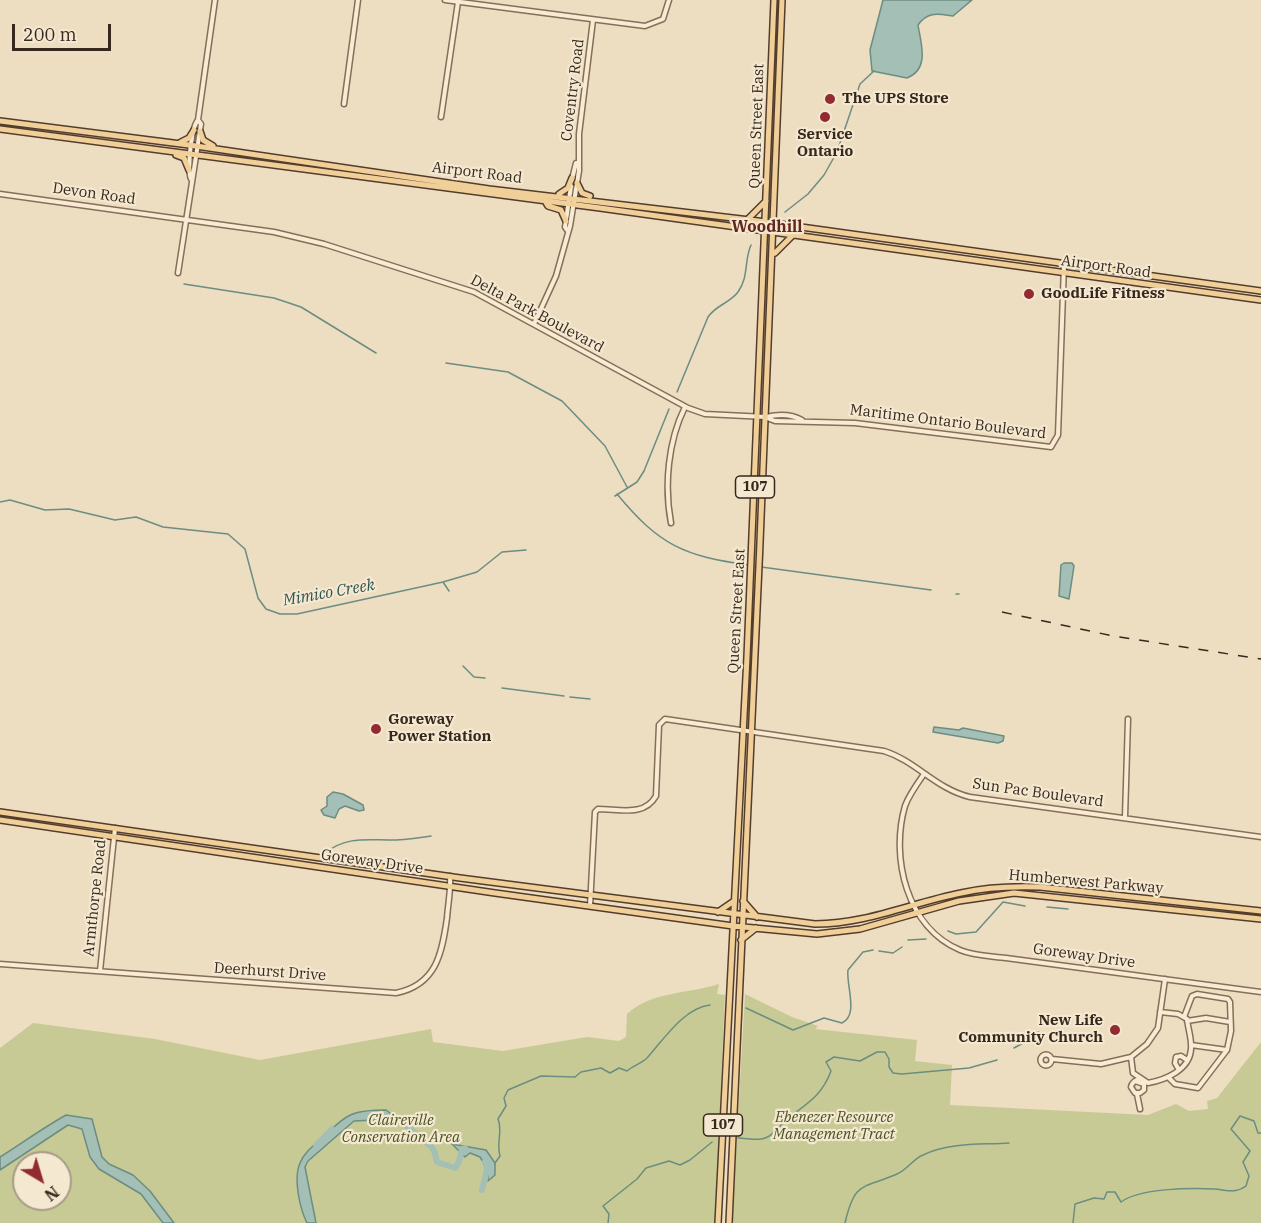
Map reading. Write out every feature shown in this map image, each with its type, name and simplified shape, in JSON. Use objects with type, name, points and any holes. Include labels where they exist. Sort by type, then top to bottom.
[{"type":"main road","name":"Queen Street East","points":[[729,1223],[752,731],[758,417],[774,0]]},
{"type":"main road","name":"Queen Street East","points":[[754,559],[769,362],[782,0]]},
{"type":"main road","name":"Airport Road","points":[[0,121],[169,142],[489,189],[550,194],[765,222],[1261,291]]},
{"type":"main road","name":"Airport Road","points":[[0,129],[571,204],[948,260],[1261,300]]},
{"type":"main road","points":[[169,142],[184,142],[197,130],[206,144],[220,147],[222,150]]},
{"type":"main road","points":[[164,151],[183,158],[189,170]]},
{"type":"main road","points":[[550,194],[564,191],[572,178]]},
{"type":"main road","points":[[577,183],[582,193],[600,200]]},
{"type":"main road","points":[[545,201],[548,206],[561,210],[566,221]]},
{"type":"main road","points":[[747,220],[766,201]]},
{"type":"main road","points":[[774,254],[792,236]]},
{"type":"main road","points":[[948,260],[950,249]]},
{"type":"main road","points":[[761,345],[764,348],[763,359],[769,362]]},
{"type":"main road","name":"Queen Street East","points":[[718,1223],[743,729],[753,589]]},
{"type":"main road","name":"Goreway Drive","points":[[0,812],[733,914]]},
{"type":"main road","name":"Goreway Drive","points":[[0,820],[742,927]]},
{"type":"main road","name":"Humberwest Parkway","points":[[733,914],[834,924],[858,921],[960,893],[1003,886],[1040,887],[1261,911]]},
{"type":"main road","name":"Humberwest Parkway","points":[[742,927],[830,933],[860,929],[969,899],[1014,893],[1261,919]]},
{"type":"main road","points":[[718,912],[734,901]]},
{"type":"main road","points":[[743,901],[757,917]]},
{"type":"main road","points":[[719,924],[732,939]]},
{"type":"main road","points":[[741,940],[756,928]]},
{"type":"street","points":[[191,179],[189,170],[195,146],[215,0]]},
{"type":"street","points":[[344,104],[358,0]]},
{"type":"street","points":[[445,0],[652,26],[663,19],[669,0]]},
{"type":"street","points":[[441,117],[458,1]]},
{"type":"street","name":"Coventry Road","points":[[572,197],[577,183],[577,162],[593,20]]},
{"type":"street","points":[[178,273],[193,155]]},
{"type":"street","name":"Coventry Road","points":[[571,204],[572,178],[577,162]]},
{"type":"street","name":"Devon Road","points":[[0,194],[185,219]]},
{"type":"street","points":[[567,230],[566,221],[571,204]]},
{"type":"street","points":[[534,324],[556,276],[571,204]]},
{"type":"street","name":"Delta Park Boulevard","points":[[185,219],[282,233],[324,244],[474,292],[685,407],[705,414],[766,417]]},
{"type":"street","name":"Maritime Ontario Boulevard","points":[[766,417],[795,416],[802,420],[855,423],[1051,447],[1058,435],[1064,265]]},
{"type":"street","points":[[671,523],[670,455],[673,438],[685,407]]},
{"type":"street","name":"Sun Pac Boulevard","points":[[591,896],[595,812],[598,809],[642,810],[650,805],[656,796],[660,722],[668,719],[884,751],[898,756],[943,788],[970,797],[1261,837]]},
{"type":"street","points":[[1125,818],[1128,719]]},
{"type":"street","name":"Goreway Drive","points":[[924,774],[906,804],[902,822],[901,863],[913,906],[931,931],[965,952],[1261,992]]},
{"type":"street","name":"Armthorpe Road","points":[[100,971],[115,828]]},
{"type":"street","name":"Deerhurst Drive","points":[[0,964],[386,993],[407,991],[428,978],[442,954],[450,876]]},
{"type":"street","points":[[590,906],[591,896]]},
{"type":"street","points":[[1052,1059],[1101,1064],[1131,1057],[1154,1035],[1165,979]]},
{"type":"street","points":[[1140,1109],[1137,1094],[1131,1087],[1140,1082],[1152,1082],[1168,1077],[1179,1070],[1187,1060],[1191,1045],[1186,1019],[1192,996],[1197,994],[1228,999],[1230,1022],[1227,1050],[1198,1088],[1175,1083],[1168,1077]]},
{"type":"street","points":[[1160,1012],[1186,1019],[1206,1018],[1230,1022]]},
{"type":"street","points":[[1191,1045],[1227,1050]]},
{"type":"street","points":[[1179,1070],[1175,1063],[1176,1057],[1180,1056],[1187,1060]]},
{"type":"street","points":[[1131,1057],[1133,1073],[1144,1090],[1137,1094]]},
{"type":"green space","name":"Claireville Conservation Area","points":[[719,984],[717,994],[725,995],[715,1223],[0,1223],[0,1048],[33,1023],[155,1039],[260,1060],[431,1029],[433,1042],[503,1051],[587,1037],[619,1041],[626,1037],[627,1014],[648,1001]]},
{"type":"green space","name":"Ebenezer Resource Management Tract","points":[[745,994],[792,1017],[818,1026],[815,1029],[917,1040],[915,1061],[952,1065],[950,1105],[1148,1115],[1176,1104],[1189,1111],[1208,1109],[1207,1101],[1217,1098],[1261,1042],[1261,1223],[732,1223]]},
{"type":"shaded area","points":[[883,0],[972,0],[953,16],[930,15],[918,25],[922,48],[921,62],[919,69],[907,78],[872,71],[870,50]]},
{"type":"shaded area","points":[[1072,563],[1074,566],[1069,599],[1059,596],[1061,565]]},
{"type":"shaded area","points":[[934,727],[959,730],[963,728],[1004,736],[1003,741],[998,743],[933,732]]},
{"type":"shaded area","points":[[333,792],[343,794],[363,805],[364,810],[359,811],[345,806],[339,809],[335,818],[324,815],[321,810],[327,806],[327,797]]},
{"type":"shaded area","points":[[386,1110],[398,1119],[354,1121],[308,1161],[305,1167],[316,1223],[307,1223],[297,1185],[298,1170],[304,1156],[343,1119],[364,1111]]},
{"type":"shaded area","points":[[66,1115],[92,1119],[102,1157],[109,1164],[133,1175],[150,1191],[174,1223],[163,1223],[141,1194],[99,1169],[90,1157],[82,1129],[68,1125],[29,1151],[12,1151],[12,1162],[0,1170],[0,1157]]},
{"type":"shaded area","points":[[452,1144],[486,1150],[495,1163],[495,1175],[488,1181],[488,1170],[480,1157],[470,1153],[465,1157]]},
{"type":"waterway","name":"Mimico Creek","points":[[785,212],[808,194],[824,175],[837,152],[860,84],[874,71]]},
{"type":"waterway","name":"Mimico Creek","points":[[677,392],[708,317],[738,292],[745,274],[751,245]]},
{"type":"waterway","points":[[184,284],[274,298],[301,307],[376,353]]},
{"type":"waterway","points":[[446,363],[508,372],[562,401],[605,446],[627,487]]},
{"type":"waterway","name":"Mimico Creek","points":[[615,496],[637,482],[644,471],[669,409]]},
{"type":"waterway","points":[[617,494],[647,526],[675,546],[707,557],[749,565]]},
{"type":"waterway","name":"Mimico Creek","points":[[0,502],[10,500],[45,510],[69,509],[115,520],[136,517],[163,527],[228,534],[245,549],[258,598],[266,609],[280,614],[297,614],[443,582],[477,572],[502,552],[526,550]]},
{"type":"waterway","points":[[754,566],[931,590]]},
{"type":"waterway","points":[[443,582],[449,591]]},
{"type":"waterway","points":[[463,666],[474,677],[485,678]]},
{"type":"waterway","points":[[502,688],[564,696]]},
{"type":"waterway","points":[[570,697],[590,699]]},
{"type":"waterway","points":[[325,853],[349,841],[402,840],[431,836]]},
{"type":"waterway","points":[[948,931],[956,934],[976,932],[1003,902],[1025,906]]},
{"type":"waterway","points":[[1047,907],[1068,909]]},
{"type":"waterway","points":[[908,940],[926,939]]},
{"type":"waterway","points":[[879,951],[893,953],[902,947]]},
{"type":"waterway","points":[[746,1008],[793,1030],[824,1018],[842,1023],[850,1014],[851,1007],[848,970],[863,952],[873,950]]},
{"type":"waterway","points":[[495,1163],[500,1156],[498,1119],[506,1106],[504,1098],[508,1090],[541,1076],[575,1077],[581,1072],[601,1068],[610,1073],[619,1068],[627,1071],[647,1058],[683,1018],[701,1007],[710,1005]]},
{"type":"waterway","points":[[1014,1048],[1025,1042],[1030,1034],[1039,1032]]},
{"type":"waterway","points":[[738,1138],[761,1139],[772,1134],[823,1087],[831,1071],[826,1062],[834,1057],[860,1061],[877,1052],[885,1052],[893,1073],[902,1074],[969,1068],[997,1060]]},
{"type":"waterway","points":[[1073,1223],[1075,1204],[1094,1198],[1104,1199],[1107,1192],[1115,1192],[1121,1202],[1129,1197],[1152,1191],[1238,1190],[1246,1186],[1249,1176],[1243,1162],[1250,1151],[1231,1129],[1240,1116],[1254,1121],[1258,1133],[1261,1133]]},
{"type":"waterway","points":[[392,1117],[407,1126],[430,1146],[437,1162],[455,1168],[462,1149],[465,1148]]},
{"type":"waterway","points":[[316,1145],[332,1129]]},
{"type":"waterway","points":[[608,1223],[609,1214],[603,1206],[637,1179],[646,1168],[669,1161],[680,1165],[712,1142]]},
{"type":"waterway","points":[[845,1223],[853,1199],[862,1188],[901,1172],[923,1155],[955,1146],[1009,1143]]},
{"type":"waterway","points":[[482,1190],[487,1170],[485,1162]]},
{"type":"railway","points":[[1002,612],[1113,636],[1261,659]]},
{"type":"place","name":"The UPS Store","points":[[830,99]]},
{"type":"place","name":"Service Ontario","points":[[825,117]]},
{"type":"place","name":"GoodLife Fitness","points":[[1029,294]]},
{"type":"place","name":"Goreway Power Station","points":[[376,729]]},
{"type":"place","name":"New Life Community Church","points":[[1115,1030]]},
{"type":"district","name":"Woodhill","points":[[767,227]]}]
